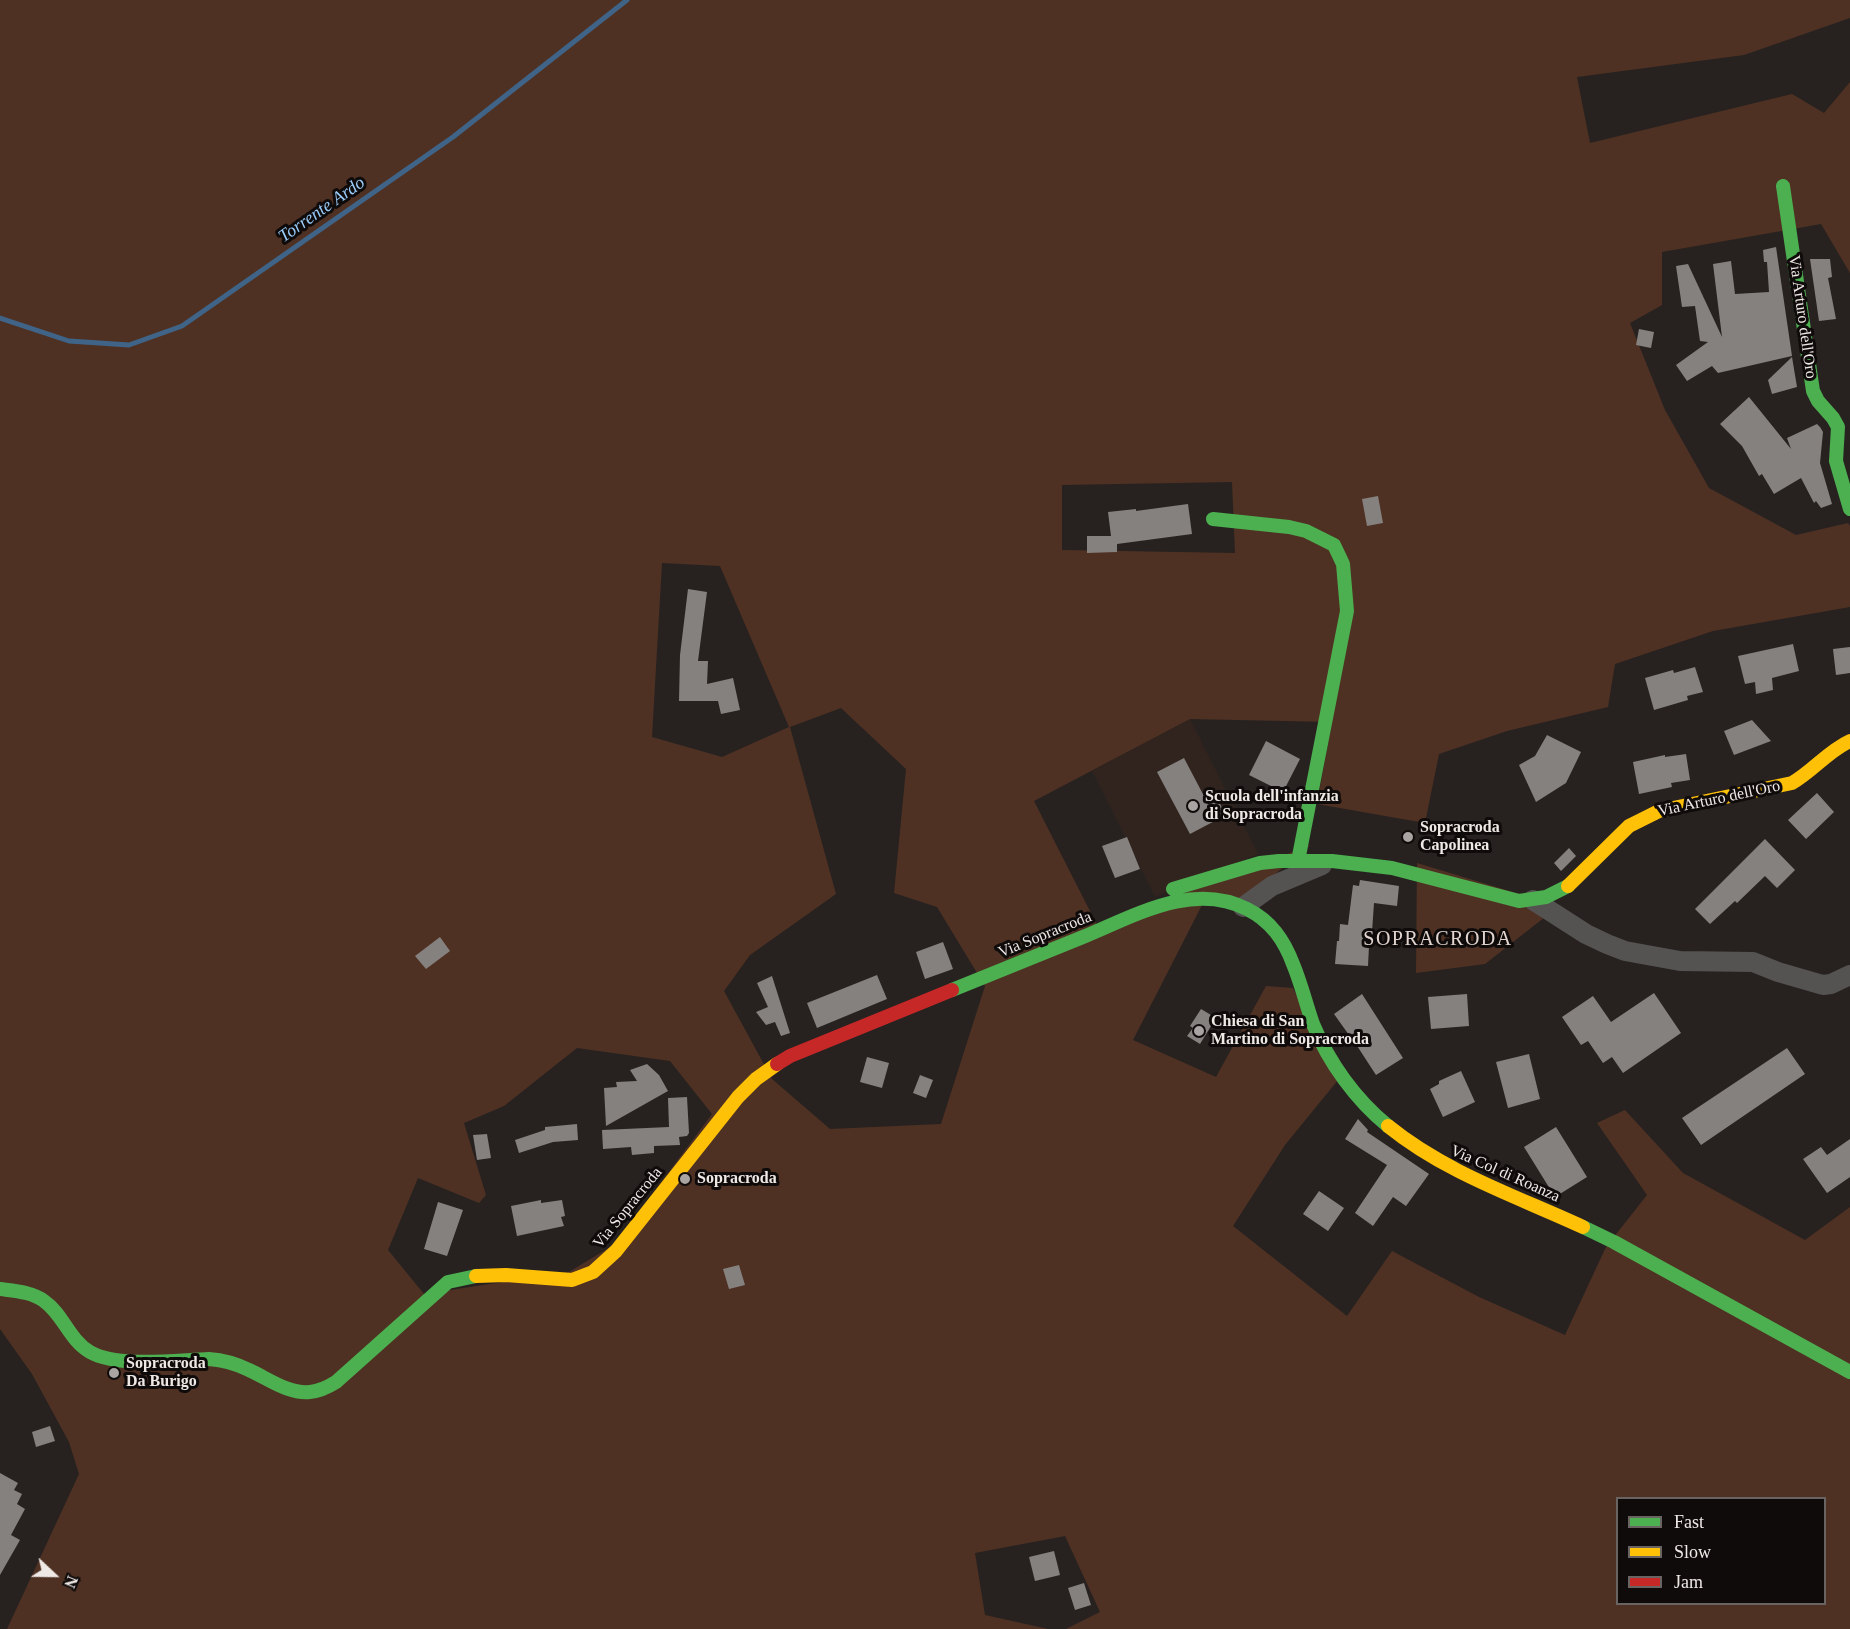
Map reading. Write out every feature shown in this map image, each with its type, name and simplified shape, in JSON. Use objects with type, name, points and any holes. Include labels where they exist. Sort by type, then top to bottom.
[{"type":"street","name":"Via Arturo dell'Oro","points":[[1783,186],[1813,390],[1820,405],[1839,428],[1835,454],[1850,509]]},
{"type":"street","points":[[1213,519],[1306,531],[1334,545],[1343,564],[1347,611],[1298,861]]},
{"type":"street","name":"Via Arturo dell'Oro","points":[[1157,908],[1166,892],[1178,887],[1260,863],[1298,861],[1332,861],[1392,868],[1519,901],[1546,897],[1567,887],[1620,833],[1649,814],[1792,783],[1803,778],[1840,745],[1850,741]]},
{"type":"street","name":"Via Arturo dell'Oro","points":[[1243,907],[1272,886],[1332,861]]},
{"type":"street","name":"Via Sopracroda","points":[[0,1289],[29,1294],[41,1299],[51,1306],[74,1340],[83,1348],[106,1359],[120,1362],[222,1360],[241,1366],[297,1392],[319,1392],[336,1382],[448,1282],[462,1277],[489,1274],[569,1280],[584,1277],[607,1262],[738,1097],[757,1077],[774,1065],[1157,908],[1196,898],[1211,898],[1243,907]]},
{"type":"street","name":"Via Arturo dell'Oro","points":[[1533,900],[1606,944],[1645,956],[1680,961],[1753,962],[1778,972],[1824,985],[1850,975]]},
{"type":"street","name":"Via Col di Roanza","points":[[1243,907],[1262,917],[1283,940],[1319,1038],[1375,1116],[1402,1139],[1454,1171],[1592,1231],[1850,1372]]},
{"type":"shaded area","points":[[0,0],[1850,0],[1850,18],[1744,55],[1577,77],[1590,143],[1792,94],[1824,113],[1850,82],[1850,273],[1821,224],[1662,252],[1662,305],[1630,323],[1665,410],[1709,488],[1796,535],[1848,523],[1850,526],[1850,607],[1713,631],[1615,664],[1608,707],[1507,731],[1439,754],[1425,823],[1317,804],[1332,722],[1190,719],[1034,801],[1097,925],[1311,845],[1232,909],[1203,903],[1133,1040],[1216,1077],[1266,986],[1293,988],[1338,1080],[1285,1145],[1233,1226],[1347,1316],[1392,1251],[1479,1297],[1565,1335],[1606,1247],[1647,1195],[1597,1123],[1625,1110],[1683,1173],[1805,1240],[1850,1207],[1850,1629],[1066,1629],[1100,1612],[1065,1536],[975,1553],[985,1615],[1048,1629],[7,1629],[79,1474],[69,1442],[32,1374],[0,1329]],"holes":[[[1232,482],[1235,553],[1062,550],[1062,485]],[[662,563],[720,566],[789,727],[722,757],[652,737]],[[841,708],[906,769],[894,893],[937,907],[985,986],[941,1124],[830,1129],[772,1079],[724,991],[750,955],[836,894],[790,727]],[[577,1048],[670,1061],[712,1114],[615,1244],[569,1272],[424,1294],[388,1250],[418,1178],[479,1203],[486,1195],[464,1123],[504,1106]]]},
{"type":"shaded area","points":[[1190,719],[1258,854],[1155,897],[1092,771]]},
{"type":"shaded area","points":[[1417,863],[1559,906],[1485,964],[1416,973]]},
{"type":"building","points":[[1776,247],[1792,356],[1718,373],[1712,366],[1687,381],[1676,365],[1708,342],[1700,341],[1695,306],[1682,307],[1676,266],[1688,264],[1722,337],[1713,264],[1731,261],[1735,294],[1769,292],[1767,262],[1764,262],[1763,250]]},
{"type":"building","points":[[1810,259],[1830,259],[1832,277],[1828,278],[1836,319],[1819,321]]},
{"type":"building","points":[[1639,329],[1654,332],[1651,348],[1636,345]]},
{"type":"building","points":[[1792,357],[1797,387],[1772,394],[1768,380]]},
{"type":"building","points":[[1749,397],[1791,449],[1787,438],[1817,424],[1820,427],[1823,432],[1820,463],[1832,504],[1821,508],[1816,501],[1814,503],[1801,478],[1774,494],[1762,474],[1759,476],[1742,446],[1720,424]]},
{"type":"building","points":[[1378,496],[1383,523],[1367,526],[1362,499]]},
{"type":"building","points":[[1188,504],[1192,534],[1117,544],[1117,552],[1087,553],[1087,536],[1111,536],[1108,512]]},
{"type":"building","points":[[688,589],[707,592],[698,661],[708,661],[707,684],[733,678],[740,710],[721,714],[718,701],[679,701],[680,655]]},
{"type":"building","points":[[1793,644],[1799,671],[1772,678],[1773,690],[1756,694],[1755,682],[1745,684],[1738,656]]},
{"type":"building","points":[[1850,647],[1850,673],[1836,675],[1833,649]]},
{"type":"building","points":[[1695,667],[1703,692],[1687,696],[1688,700],[1654,710],[1645,678]]},
{"type":"building","points":[[1752,720],[1771,741],[1734,755],[1724,731]]},
{"type":"building","points":[[1547,735],[1581,752],[1566,783],[1536,802],[1519,765],[1535,756]]},
{"type":"building","points":[[1266,741],[1300,759],[1283,792],[1249,775]]},
{"type":"building","points":[[1686,754],[1690,780],[1671,783],[1672,787],[1639,794],[1633,762],[1665,755],[1665,757]]},
{"type":"building","points":[[1184,758],[1205,798],[1214,793],[1226,815],[1190,834],[1157,772]]},
{"type":"building","points":[[1817,793],[1834,812],[1806,839],[1788,820]]},
{"type":"building","points":[[1127,837],[1140,869],[1115,878],[1102,846]]},
{"type":"building","points":[[1765,839],[1795,870],[1777,888],[1765,876],[1737,903],[1735,901],[1710,924],[1695,909]]},
{"type":"building","points":[[1569,848],[1576,856],[1561,871],[1554,863]]},
{"type":"building","points":[[1360,880],[1399,886],[1397,906],[1374,903],[1368,966],[1335,964],[1340,924],[1348,925],[1353,885],[1359,886]]},
{"type":"building","points":[[440,937],[450,951],[426,969],[415,956]]},
{"type":"building","points":[[943,942],[953,969],[925,979],[916,952]]},
{"type":"building","points":[[877,975],[887,999],[817,1028],[807,1003]]},
{"type":"building","points":[[772,976],[790,1033],[781,1036],[775,1022],[766,1025],[756,1012],[768,1007],[757,983]]},
{"type":"building","points":[[1654,993],[1681,1033],[1623,1073],[1612,1057],[1603,1063],[1588,1041],[1581,1045],[1562,1017],[1593,996],[1611,1022]]},
{"type":"building","points":[[1362,994],[1403,1058],[1376,1075],[1334,1014]]},
{"type":"building","points":[[1467,994],[1469,1026],[1431,1029],[1428,997]]},
{"type":"building","name":"Chiesa di San Martino di Sopracroda","points":[[1201,1009],[1216,1018],[1200,1044],[1187,1036],[1193,1028],[1190,1026]]},
{"type":"building","points":[[1787,1048],[1805,1074],[1701,1145],[1682,1118]]},
{"type":"building","points":[[1529,1054],[1540,1099],[1508,1108],[1496,1062]]},
{"type":"building","points":[[867,1057],[889,1063],[882,1088],[860,1082]]},
{"type":"building","points":[[647,1064],[659,1075],[668,1091],[606,1126],[604,1088],[617,1087],[616,1082],[637,1081],[630,1070]]},
{"type":"building","points":[[1461,1071],[1475,1102],[1443,1117],[1430,1089],[1439,1084],[1439,1081]]},
{"type":"building","points":[[920,1075],[933,1080],[926,1098],[913,1093]]},
{"type":"building","points":[[687,1097],[689,1133],[687,1136],[679,1137],[680,1145],[654,1146],[654,1153],[632,1155],[631,1147],[603,1149],[602,1130],[669,1127],[668,1098]]},
{"type":"building","points":[[1358,1119],[1368,1130],[1367,1132],[1429,1174],[1406,1206],[1393,1197],[1373,1226],[1355,1213],[1387,1165],[1345,1139]]},
{"type":"building","points":[[577,1124],[578,1140],[553,1142],[519,1153],[515,1140],[545,1130],[545,1127]]},
{"type":"building","points":[[1556,1127],[1587,1177],[1555,1197],[1524,1147]]},
{"type":"building","points":[[487,1134],[491,1158],[477,1160],[473,1135]]},
{"type":"building","points":[[1850,1139],[1850,1177],[1827,1193],[1803,1159],[1821,1147],[1827,1155]]},
{"type":"building","points":[[1319,1191],[1344,1208],[1328,1231],[1303,1214]]},
{"type":"building","points":[[541,1200],[541,1203],[562,1200],[565,1216],[561,1217],[564,1226],[517,1236],[511,1206]]},
{"type":"building","points":[[438,1202],[463,1210],[447,1256],[424,1249]]},
{"type":"building","points":[[739,1265],[745,1285],[729,1289],[723,1269]]},
{"type":"building","points":[[50,1426],[55,1441],[36,1447],[32,1432]]},
{"type":"building","points":[[0,1473],[18,1483],[14,1490],[22,1494],[17,1504],[25,1509],[11,1535],[20,1540],[0,1575]]},
{"type":"building","points":[[1054,1551],[1060,1575],[1035,1581],[1029,1557]]},
{"type":"building","points":[[1084,1583],[1091,1605],[1075,1610],[1068,1588]]},
{"type":"waterway","name":"Torrente Ardo","points":[[0,318],[69,341],[129,345],[182,326],[453,137],[627,0]]},
{"type":"traffic: fast","points":[[1783,186],[1813,391],[1838,427],[1836,461],[1850,509]]},
{"type":"traffic: fast","points":[[1213,519],[1306,531],[1334,545],[1343,564],[1347,611],[1298,861]]},
{"type":"traffic: fast","points":[[1173,889],[1260,863],[1279,861],[1332,861],[1392,868],[1519,901],[1546,897],[1568,886]]},
{"type":"traffic: fast","points":[[952,990],[1164,905],[1185,900],[1227,901],[1263,919],[1276,932],[1296,971],[1313,1024],[1335,1067],[1354,1093],[1388,1126]]},
{"type":"traffic: fast","points":[[1583,1227],[1850,1372]]},
{"type":"traffic: fast","points":[[0,1289],[29,1294],[44,1301],[51,1306],[83,1347],[102,1357],[131,1362],[219,1360],[244,1368],[294,1391],[310,1392],[336,1382],[448,1282],[476,1276]]},
{"type":"traffic: slow","points":[[1568,886],[1629,826],[1659,811],[1792,783],[1850,741]]},
{"type":"traffic: slow","points":[[476,1276],[506,1275],[572,1280],[593,1272],[616,1251],[738,1097],[756,1079],[777,1064]]},
{"type":"traffic: slow","points":[[1388,1126],[1410,1143],[1458,1170],[1583,1227]]},
{"type":"traffic: jam","points":[[777,1064],[790,1056],[952,990]]},
{"type":"place","name":"Scuola dell'infanzia di Sopracroda","points":[[1193,806]]},
{"type":"place","name":"Sopracroda Capolinea","points":[[1408,837]]},
{"type":"place","name":"Chiesa di San Martino di Sopracroda","points":[[1199,1031]]},
{"type":"place","name":"Sopracroda","points":[[685,1179]]},
{"type":"place","name":"Sopracroda Da Burigo","points":[[114,1373]]},
{"type":"district","name":"SOPRACRODA","points":[[1438,940]]}]
